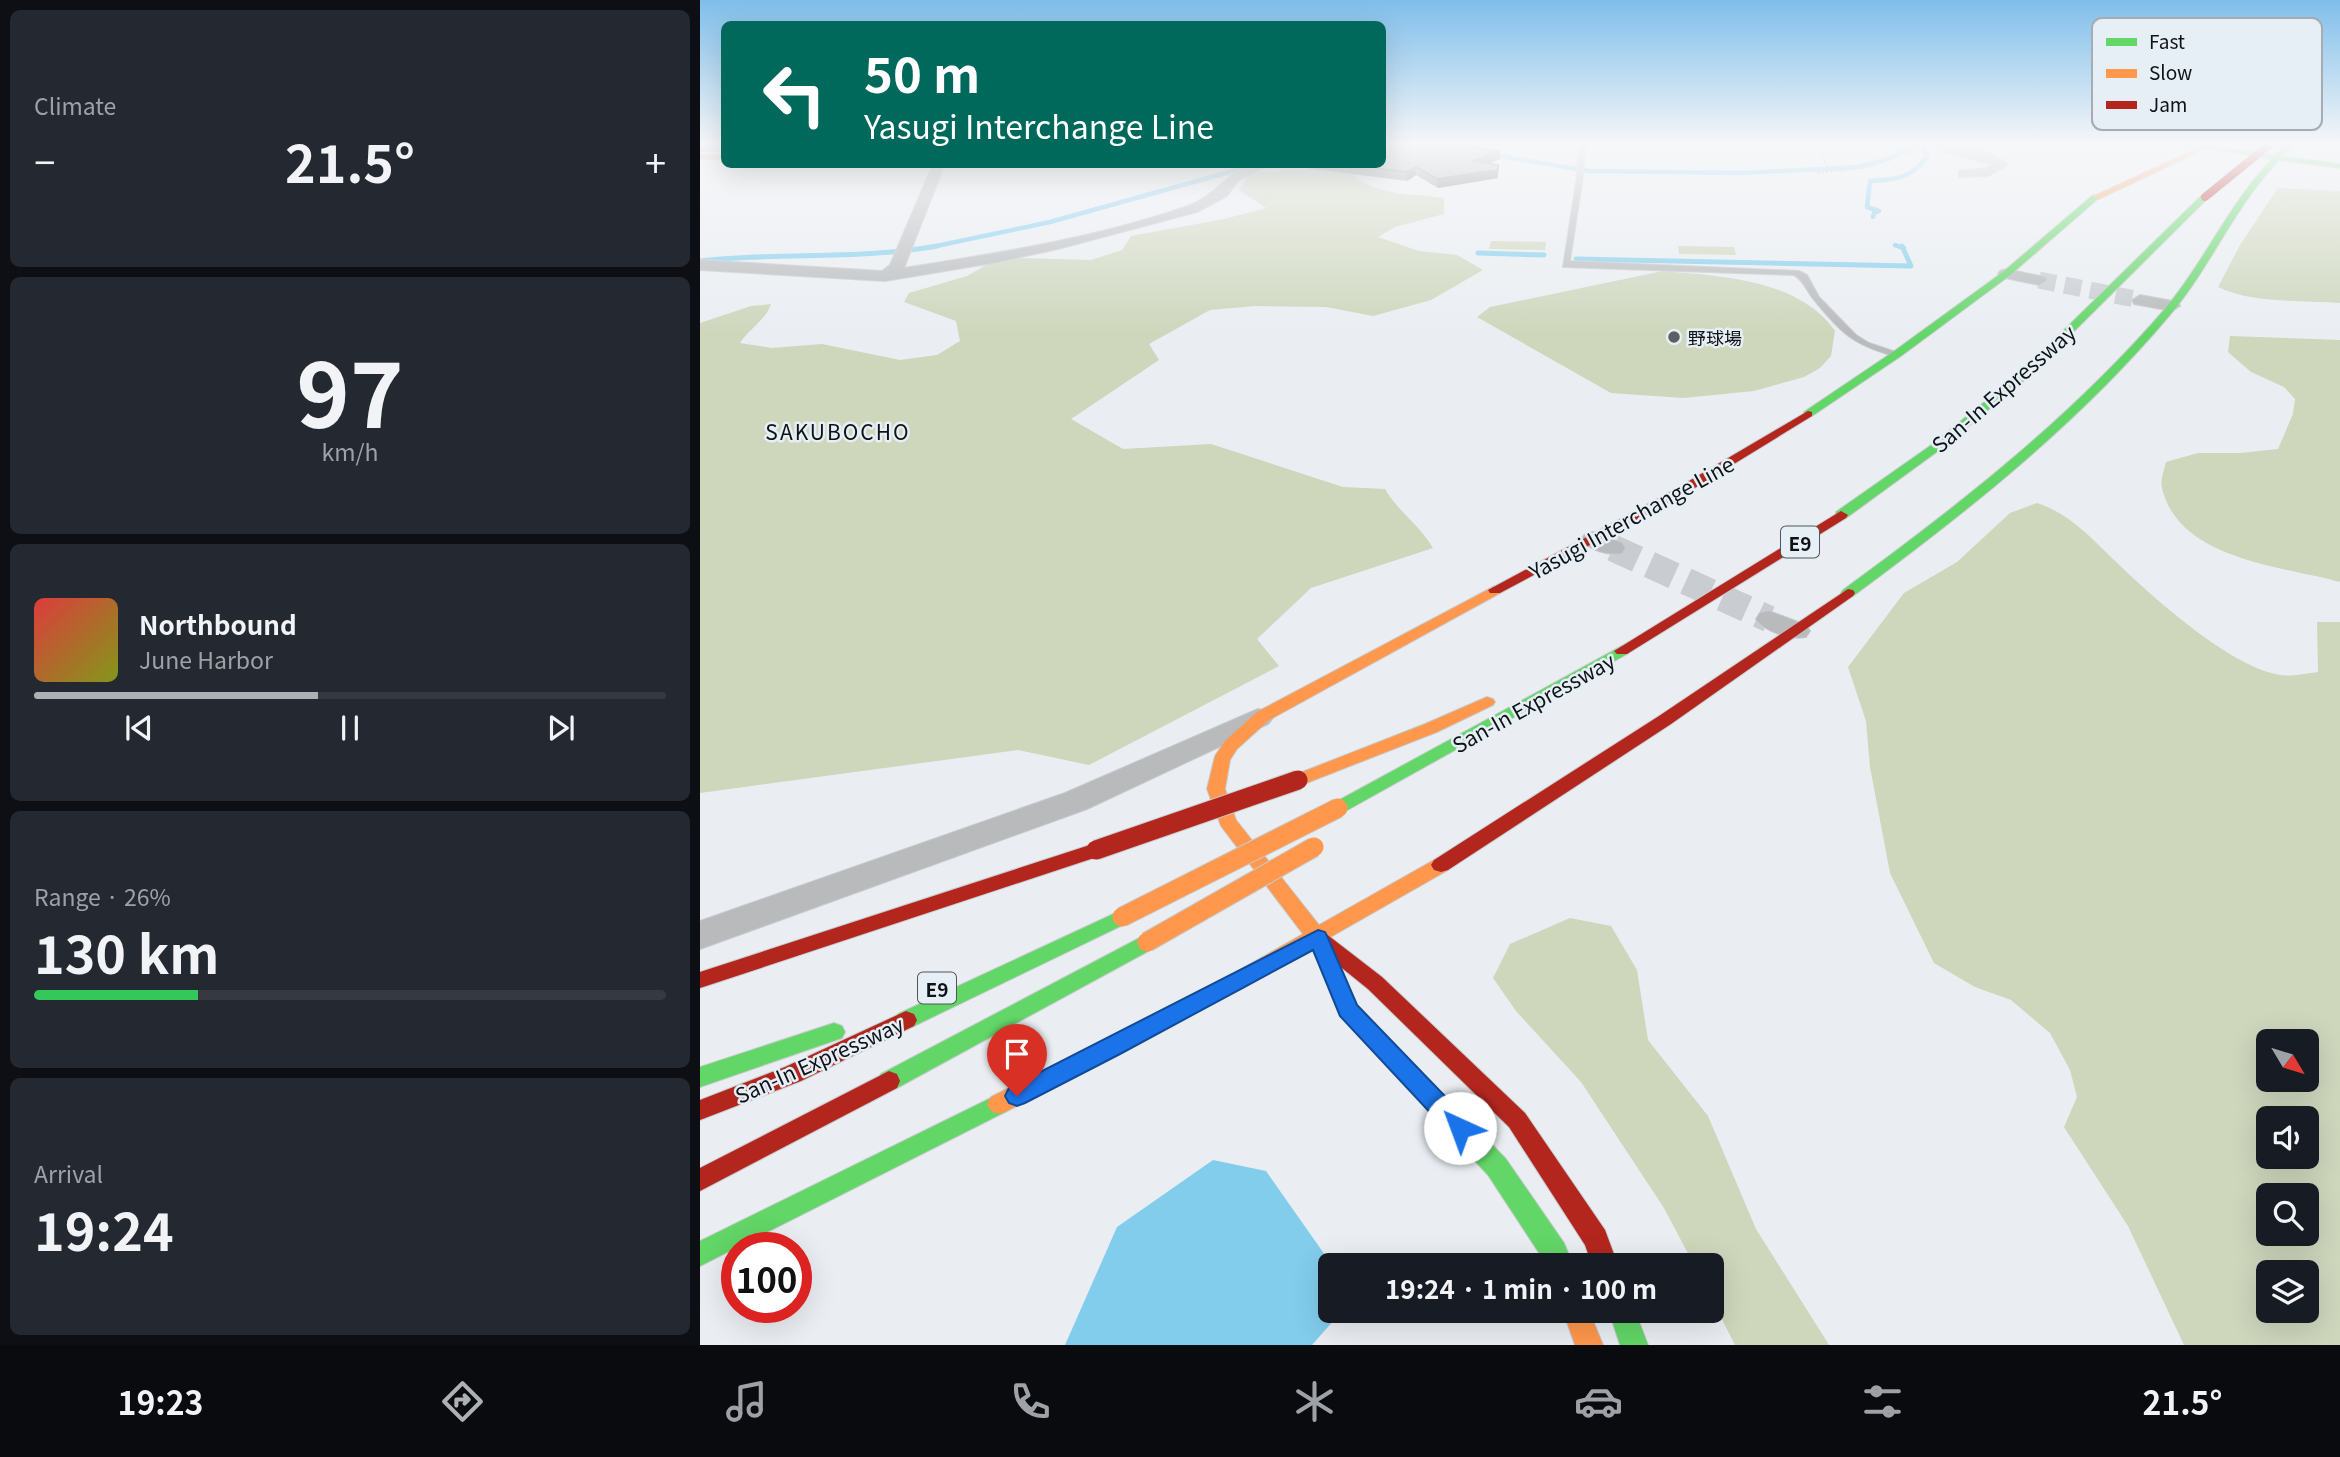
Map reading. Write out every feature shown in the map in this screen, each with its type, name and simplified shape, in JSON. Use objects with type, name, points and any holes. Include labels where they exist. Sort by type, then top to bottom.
[{"type":"main road","name":"Yasugi Interchange Line","points":[[1318,938],[1227,822],[1216,789],[1222,760],[1231,745],[1264,716],[1342,671],[1603,544],[1676,494],[1793,424],[1897,354],[2006,274],[2082,208]]},
{"type":"main road","name":"San-In Expressway","points":[[1332,803],[1639,629],[1810,524],[1931,438],[2041,347],[2189,208]]},
{"type":"main road","name":"San-In Expressway","points":[[700,1111],[771,1083],[1523,709],[1681,617],[1872,494],[1998,398],[2068,335],[2190,208]]},
{"type":"main road","points":[[700,1254],[1112,1048],[1318,938],[1483,841],[1797,631],[1886,567],[2005,473],[2083,404],[2172,306],[2235,208]]},
{"type":"main road","points":[[1457,761],[1681,617]]},
{"type":"main road","points":[[1544,675],[1639,629]]},
{"type":"main road","points":[[700,980],[1096,850],[1298,780],[1431,728],[1497,697]]},
{"type":"main road","points":[[700,1180],[978,1035],[1332,837]]},
{"type":"main road","name":"San-In Expressway","points":[[888,1010],[1118,912]]},
{"type":"main road","points":[[1318,938],[1348,1010],[1497,1167],[1555,1253]]},
{"type":"main road","points":[[1318,938],[1375,983],[1517,1120],[1596,1239],[1601,1253]]},
{"type":"main road","name":"San-In Expressway","points":[[700,1077],[854,1025]]},
{"type":"main road","points":[[700,1070],[756,1057]]},
{"type":"main road","name":"E9","points":[[700,1122],[771,1083]]},
{"type":"main road","points":[[1581,1323],[1589,1345]]},
{"type":"main road","points":[[1626,1323],[1634,1345]]},
{"type":"street","points":[[884,276],[897,267],[921,208]]},
{"type":"street","points":[[700,265],[884,276],[1058,245],[1194,208]]},
{"type":"street","points":[[2006,274],[2039,281]]},
{"type":"street","points":[[2140,300],[2172,306]]},
{"type":"street","points":[[1769,619],[1797,631]]},
{"type":"street","points":[[700,936],[1076,801],[1264,716]]},
{"type":"lane","points":[[1575,208],[1567,264],[1796,273],[1802,276],[1816,298],[1853,337],[1866,345],[1897,354]]},
{"type":"green space","points":[[1266,208],[1444,208],[1444,214],[1395,227],[1378,237],[1419,251],[1457,255],[1483,270],[1431,300],[1373,316],[1326,307],[1255,306],[1210,310],[1149,344],[1159,360],[1071,419],[1123,449],[1211,444],[1343,487],[1385,489],[1433,548],[1311,588],[1257,639],[1279,666],[1089,765],[1018,750],[700,793],[700,323],[751,306],[771,304],[765,315],[740,343],[772,348],[822,344],[900,360],[937,355],[960,341],[956,321],[904,302],[909,293],[967,276],[986,265],[1019,258],[1091,260],[1122,250],[1131,236],[1224,219]]},
{"type":"green space","points":[[2265,208],[2340,208],[2340,303],[2262,299],[2218,287],[2240,245]]},
{"type":"green space","points":[[1491,241],[1546,242],[1545,250],[1489,249]]},
{"type":"green space","points":[[1678,246],[1734,247],[1736,255],[1679,254]]},
{"type":"green space","name":"野球場","points":[[1663,271],[1757,283],[1801,300],[1820,314],[1835,331],[1831,356],[1820,368],[1804,377],[1754,391],[1683,398],[1611,393],[1477,317],[1490,307]]},
{"type":"green space","points":[[2230,336],[2340,340],[2340,582],[2236,556],[2210,545],[2189,531],[2172,512],[2162,488],[2166,462],[2198,453],[2241,453],[2278,449],[2293,414],[2295,399],[2284,387],[2251,372],[2228,352]]},
{"type":"green space","points":[[2037,503],[2059,513],[2078,527],[2192,628],[2261,670],[2285,675],[2318,672],[2317,622],[2340,622],[2340,1345],[2184,1345],[2128,1226],[2064,1127],[2077,1097],[2070,1070],[2050,1033],[2011,1000],[1975,987],[1934,963],[1890,873],[1870,767],[1866,721],[1848,667],[1904,593],[1957,562],[2010,513]]},
{"type":"green space","points":[[1570,918],[1611,926],[1637,970],[1648,1040],[1708,1116],[1756,1229],[1829,1345],[1735,1345],[1724,1323],[1724,1253],[1688,1253],[1664,1208],[1581,1082],[1516,1011],[1493,978],[1510,944]]},
{"type":"water","points":[[1213,1160],[1266,1171],[1324,1253],[1318,1253],[1318,1323],[1331,1323],[1312,1345],[1065,1345],[1117,1227]]},
{"type":"waterway","points":[[935,246],[1050,222],[1101,208]]},
{"type":"waterway","points":[[1869,208],[1879,211],[1874,213],[1873,217]]},
{"type":"waterway","points":[[1895,245],[1903,248]]},
{"type":"waterway","points":[[700,261],[849,255],[935,246]]},
{"type":"waterway","points":[[927,248],[935,246]]},
{"type":"waterway","points":[[1576,259],[1911,266],[1903,248]]},
{"type":"waterway","points":[[1478,253],[1544,255]]},
{"type":"tunnel","points":[[2039,280],[2140,300]]},
{"type":"tunnel","points":[[1613,548],[1769,619]]},
{"type":"traffic: fast","points":[[1808,414],[1897,354],[2006,274],[2083,208]]},
{"type":"traffic: fast","points":[[1841,515],[1934,448],[2023,376],[2194,208]]},
{"type":"traffic: fast","points":[[1848,593],[1974,498],[2092,393],[2171,307],[2236,208]]},
{"type":"traffic: fast","points":[[1338,808],[1622,651]]},
{"type":"traffic: fast","points":[[906,1020],[1122,917]]},
{"type":"traffic: fast","points":[[1319,940],[1348,1010],[1497,1167],[1555,1253]]},
{"type":"traffic: fast","points":[[889,1081],[1147,942]]},
{"type":"traffic: fast","points":[[700,1077],[834,1032]]},
{"type":"traffic: fast","points":[[700,1254],[999,1104]]},
{"type":"traffic: fast","points":[[1626,1323],[1634,1345]]},
{"type":"traffic: slow","points":[[1318,938],[1227,822],[1216,789],[1221,760],[1231,745],[1263,716],[1495,590]]},
{"type":"traffic: slow","points":[[1298,780],[1431,728],[1487,702]]},
{"type":"traffic: slow","points":[[1122,917],[1338,808]]},
{"type":"traffic: slow","points":[[1147,942],[1314,847]]},
{"type":"traffic: slow","points":[[999,1104],[1238,981],[1441,865]]},
{"type":"traffic: slow","points":[[1581,1323],[1589,1345]]},
{"type":"traffic: jam","points":[[1495,590],[1676,494],[1808,414]]},
{"type":"traffic: jam","points":[[1622,651],[1841,515]]},
{"type":"traffic: jam","points":[[1441,865],[1665,720],[1848,593]]},
{"type":"traffic: jam","points":[[1096,850],[1298,780]]},
{"type":"traffic: jam","points":[[700,980],[1096,850]]},
{"type":"traffic: jam","points":[[1318,938],[1375,983],[1517,1120],[1596,1239],[1601,1253]]},
{"type":"traffic: jam","points":[[700,1110],[793,1074],[906,1020]]},
{"type":"traffic: jam","points":[[700,1180],[889,1081]]},
{"type":"place","name":"野球場","points":[[1674,337]]},
{"type":"district","name":"SAKUBOCHO","points":[[838,431]]},
{"type":"route","points":[[1017,1096],[1318,938],[1348,1010],[1460,1128]]}]
